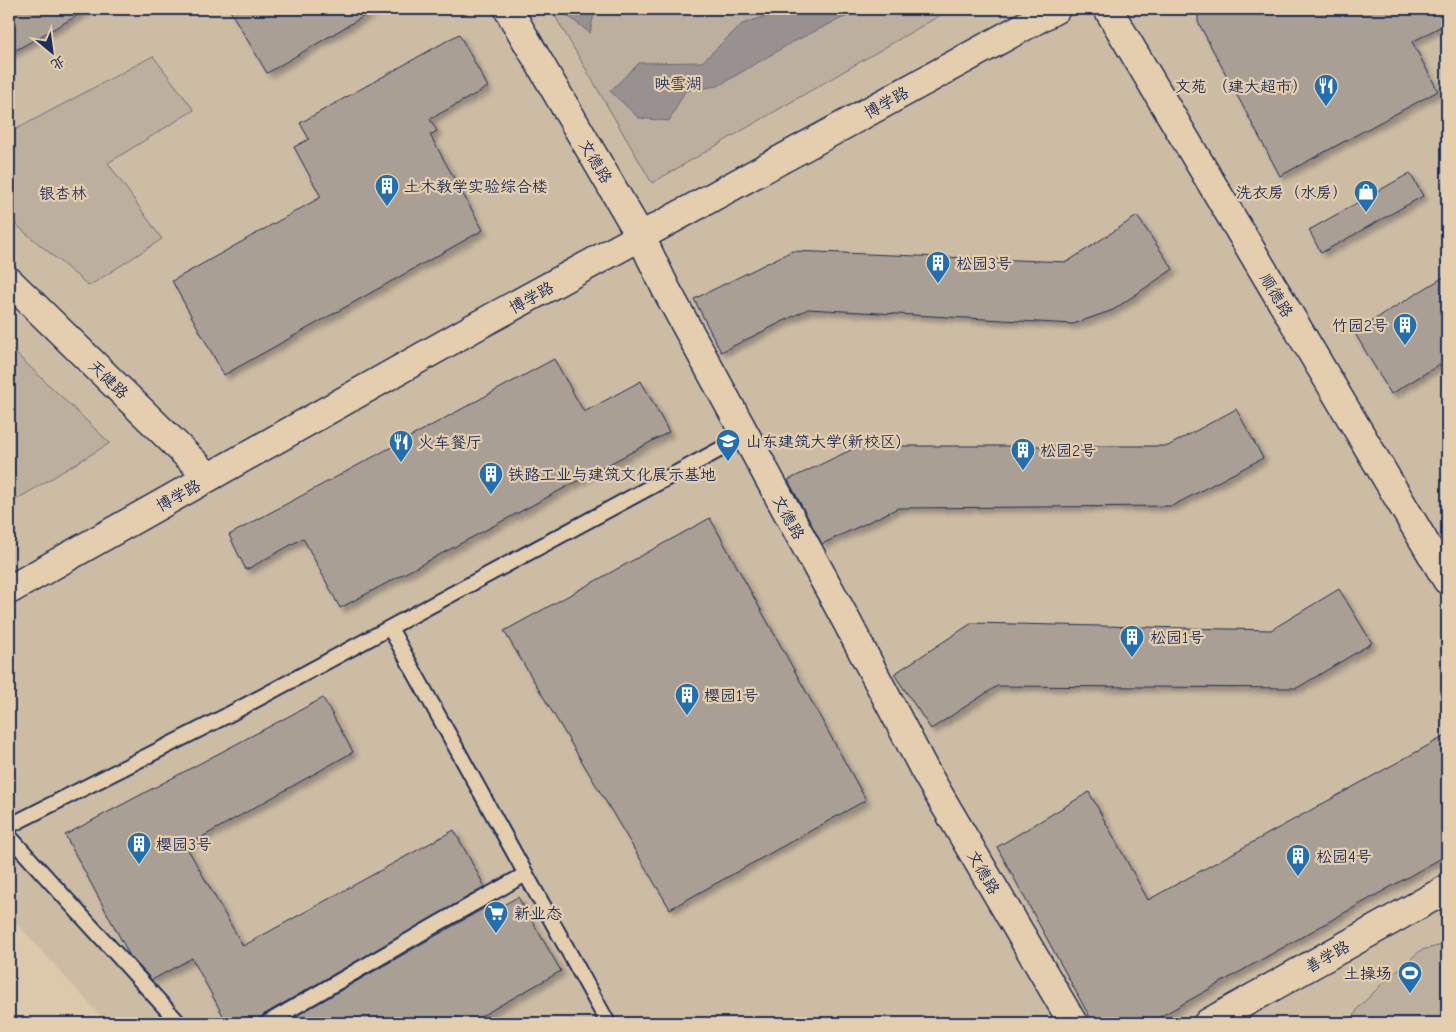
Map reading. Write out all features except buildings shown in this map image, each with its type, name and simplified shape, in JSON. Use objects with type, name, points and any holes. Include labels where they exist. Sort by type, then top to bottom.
[{"type":"street","name":"文德路","points":[[508,9],[641,237],[666,289],[846,620],[925,771],[1073,1023]]},
{"type":"street","name":"博学路","points":[[9,590],[467,332],[1056,9]]},
{"type":"street","name":"顺德路","points":[[1108,9],[1447,580]]},
{"type":"street","name":"天健路","points":[[9,281],[209,477]]},
{"type":"street","name":"善学路","points":[[1208,1023],[1447,889]]},
{"type":"lane","points":[[9,826],[226,716],[746,436]]},
{"type":"lane","points":[[390,628],[608,1023]]},
{"type":"lane","points":[[9,836],[179,1023]]},
{"type":"lane","points":[[267,1023],[526,874]]},
{"type":"shaded area","name":"山东建筑大学(新校区)","points":[[9,9],[1447,9],[1447,1023],[107,1023],[9,915]]},
{"type":"shaded area","points":[[559,9],[595,9],[590,33]]},
{"type":"shaded area","points":[[788,9],[869,9],[840,19],[791,43],[718,86],[685,91],[669,121],[639,118],[610,91],[639,63],[702,62],[742,24]]},
{"type":"green space","name":"映雪湖","points":[[551,9],[951,9],[652,183]]},
{"type":"green space","name":"银杏林","points":[[153,56],[194,110],[108,163],[162,239],[89,286],[9,219],[9,133]]},
{"type":"green space","points":[[9,347],[110,443],[9,504]]},
{"type":"green space","name":"土操场","points":[[1447,944],[1447,1023],[1350,1023],[1358,1008],[1387,979],[1421,950]]},
{"type":"place","name":"文苑 （建大超市）","points":[[1326,107]]},
{"type":"place","name":"土木教学实验综合楼","points":[[387,207]]},
{"type":"place","name":"洗衣房（水房）","points":[[1366,213]]},
{"type":"place","name":"松园3号","points":[[938,284]]},
{"type":"place","name":"竹园2号","points":[[1405,346]]},
{"type":"place","name":"山东建筑大学(新校区)","points":[[728,462]]},
{"type":"place","name":"火车餐厅","points":[[401,463]]},
{"type":"place","name":"松园2号","points":[[1023,471]]},
{"type":"place","name":"铁路工业与建筑文化展示基地","points":[[491,495]]},
{"type":"place","name":"松园1号","points":[[1132,658]]},
{"type":"place","name":"樱园1号","points":[[687,716]]},
{"type":"place","name":"樱园3号","points":[[139,865]]},
{"type":"place","name":"松园4号","points":[[1298,877]]},
{"type":"place","name":"新业态","points":[[496,934]]},
{"type":"place","name":"土操场","points":[[1410,994]]}]
